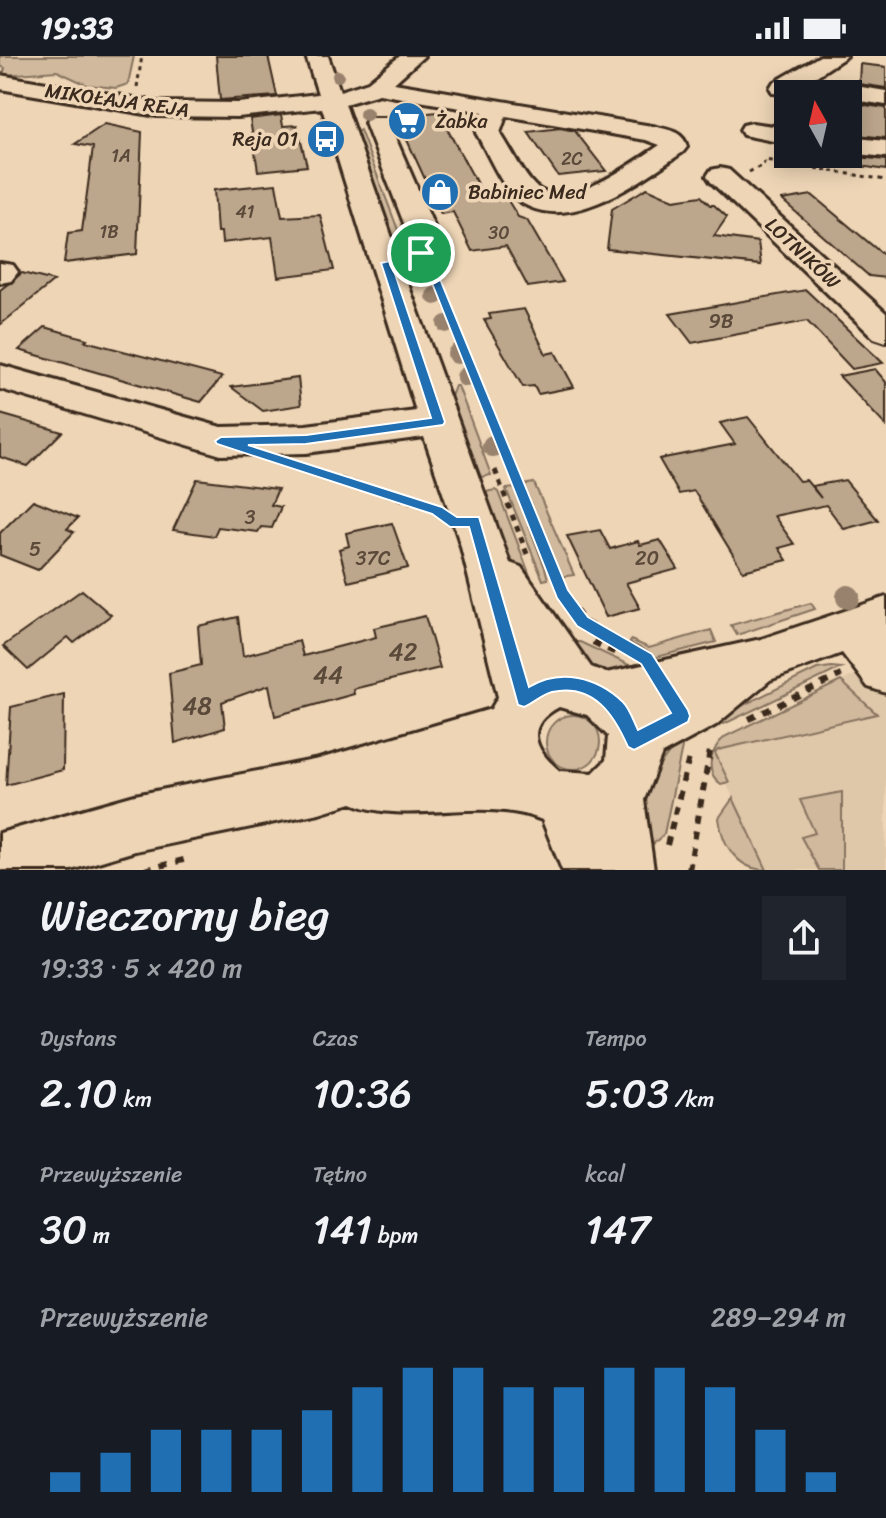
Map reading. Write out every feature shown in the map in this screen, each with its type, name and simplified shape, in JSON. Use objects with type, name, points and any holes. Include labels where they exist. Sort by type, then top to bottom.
[{"type":"street","points":[[317,56],[438,422],[478,532],[517,714],[513,758],[586,780],[645,861]]},
{"type":"street","points":[[376,87],[413,56]]},
{"type":"street","points":[[772,93],[790,69],[830,59]]},
{"type":"street","points":[[790,69],[816,88],[886,98]]},
{"type":"street","name":"MIKOŁAJA REJA","points":[[0,82],[179,111],[238,110],[331,100],[376,87]]},
{"type":"street","points":[[376,87],[497,107],[652,133],[673,141],[674,147],[595,195],[547,202],[528,195],[488,133],[497,107]]},
{"type":"street","points":[[377,123],[427,245],[414,259],[386,263]]},
{"type":"street","points":[[752,130],[774,134]]},
{"type":"street","points":[[862,146],[886,149]]},
{"type":"street","name":"LOTNIKÓW","points":[[731,176],[886,331]]},
{"type":"street","points":[[0,377],[221,441],[306,439],[438,422]]},
{"type":"street","points":[[478,532],[619,709],[586,780],[591,870]]},
{"type":"street","points":[[319,786],[586,780],[686,699],[761,661],[875,644]]},
{"type":"street","points":[[0,862],[135,823],[319,786],[517,714],[538,689],[589,673],[686,699]]},
{"type":"path","points":[[731,176],[763,165],[765,160],[886,180]]},
{"type":"path","points":[[421,253],[426,257],[562,593],[583,621],[639,652],[686,699],[712,736],[689,870]]},
{"type":"path","points":[[492,462],[528,557]]},
{"type":"path","points":[[293,464],[437,511],[455,523],[478,532]]},
{"type":"path","points":[[686,699],[875,644]]},
{"type":"path","points":[[589,673],[645,667],[686,699],[691,751],[645,861]]},
{"type":"shaded area","points":[[0,56],[134,56],[128,84],[116,88],[87,85],[57,71],[3,75],[5,68],[0,66]]},
{"type":"shaded area","points":[[360,130],[406,251],[397,252],[354,134]]},
{"type":"shaded area","points":[[455,386],[458,386],[491,475],[475,478],[449,402]]},
{"type":"shaded area","points":[[534,483],[574,575],[560,577],[523,485]]},
{"type":"shaded area","points":[[515,488],[548,579],[543,580],[506,489]]},
{"type":"shaded area","points":[[495,490],[553,626],[497,536],[481,493]]},
{"type":"shaded area","points":[[811,603],[815,609],[737,635],[731,625]]},
{"type":"shaded area","points":[[711,630],[716,642],[653,658],[630,643],[631,640],[649,648]]},
{"type":"shaded area","points":[[580,642],[642,671],[617,678],[591,668],[568,645]]},
{"type":"shaded area","points":[[841,668],[724,724],[719,717],[817,669]]},
{"type":"shaded area","points":[[857,674],[870,679],[886,698],[886,870],[767,870],[712,753],[726,736]]},
{"type":"shaded area","points":[[841,681],[877,714],[718,750],[715,753],[729,782],[721,784],[715,779],[711,760],[716,747],[726,736]]},
{"type":"shaded area","points":[[573,715],[592,723],[600,742],[592,761],[573,769],[554,761],[546,742],[554,723]]},
{"type":"shaded area","points":[[684,738],[664,834],[651,846],[641,849],[645,802],[654,775],[671,750]]},
{"type":"shaded area","points":[[842,792],[842,870],[819,870],[801,837],[815,833],[800,800]]},
{"type":"shaded area","points":[[733,798],[767,870],[748,866],[728,847],[719,818]]},
{"type":"building","points":[[216,56],[268,56],[277,96],[220,100]]},
{"type":"building","points":[[860,64],[886,67],[886,88],[862,84]]},
{"type":"building","points":[[862,105],[886,108],[886,138],[862,135]]},
{"type":"building","points":[[438,112],[481,191],[501,189],[518,217],[527,220],[563,282],[528,287],[506,246],[472,251],[453,212],[441,214],[396,116]]},
{"type":"building","points":[[281,115],[283,126],[297,125],[307,166],[258,171],[250,119]]},
{"type":"building","points":[[105,124],[142,132],[137,254],[64,263],[68,233],[82,231],[93,147],[75,144]]},
{"type":"building","points":[[560,128],[575,131],[606,171],[558,176],[528,132]]},
{"type":"building","points":[[862,157],[886,160],[886,170],[862,166]]},
{"type":"building","points":[[276,184],[282,217],[320,215],[334,270],[278,277],[272,237],[222,243],[221,232],[217,232],[214,190]]},
{"type":"building","points":[[647,188],[674,200],[701,196],[727,217],[714,236],[758,242],[761,265],[607,249],[612,209]]},
{"type":"building","points":[[812,195],[886,257],[886,278],[869,276],[782,200]]},
{"type":"building","points":[[22,273],[54,281],[0,325],[0,290]]},
{"type":"building","points":[[806,290],[883,363],[852,369],[807,321],[692,343],[670,314]]},
{"type":"building","points":[[524,309],[546,354],[555,352],[574,387],[538,394],[534,386],[523,387],[484,320],[491,319],[489,314]]},
{"type":"building","points":[[45,327],[87,339],[85,341],[222,377],[201,402],[19,350]]},
{"type":"building","points":[[875,369],[886,382],[886,426],[839,376]]},
{"type":"building","points":[[298,378],[301,405],[263,411],[231,387]]},
{"type":"building","points":[[0,414],[62,432],[28,466],[0,457]]},
{"type":"building","points":[[748,417],[799,481],[806,480],[821,498],[812,486],[845,480],[878,520],[844,529],[826,505],[774,516],[794,544],[779,548],[787,560],[743,571],[694,491],[679,494],[659,459],[735,444],[720,423]]},
{"type":"building","points":[[197,479],[278,489],[271,505],[281,507],[272,528],[261,527],[258,532],[218,527],[214,536],[173,530]]},
{"type":"building","points":[[33,500],[78,518],[67,529],[74,532],[38,570],[0,555],[0,533]]},
{"type":"building","points":[[392,523],[408,568],[348,582],[339,549],[349,546],[346,533]]},
{"type":"building","points":[[600,530],[610,549],[638,541],[640,545],[660,540],[678,569],[626,583],[640,608],[606,617],[567,536]]},
{"type":"building","points":[[82,590],[111,615],[74,643],[68,637],[28,670],[3,646]]},
{"type":"building","points":[[425,616],[440,668],[353,689],[354,694],[275,716],[269,685],[222,702],[225,728],[175,743],[169,673],[201,665],[198,626],[238,617],[243,656],[299,641],[303,656],[376,637],[374,628]]},
{"type":"building","points":[[64,694],[63,770],[6,785],[11,707]]},
{"type":"place","name":"Żabka","points":[[407,121]]},
{"type":"place","name":"Reja 01","points":[[326,139]]},
{"type":"place","name":"Babiniec Med","points":[[440,192]]},
{"type":"route","points":[[421,253],[426,257],[562,593],[572,609],[593,629],[647,659],[682,716],[634,741],[629,724],[619,709],[590,688],[555,684],[538,689],[524,700],[474,520],[455,523],[437,511],[221,441],[306,439],[438,422],[386,263],[414,259],[421,253]]}]
